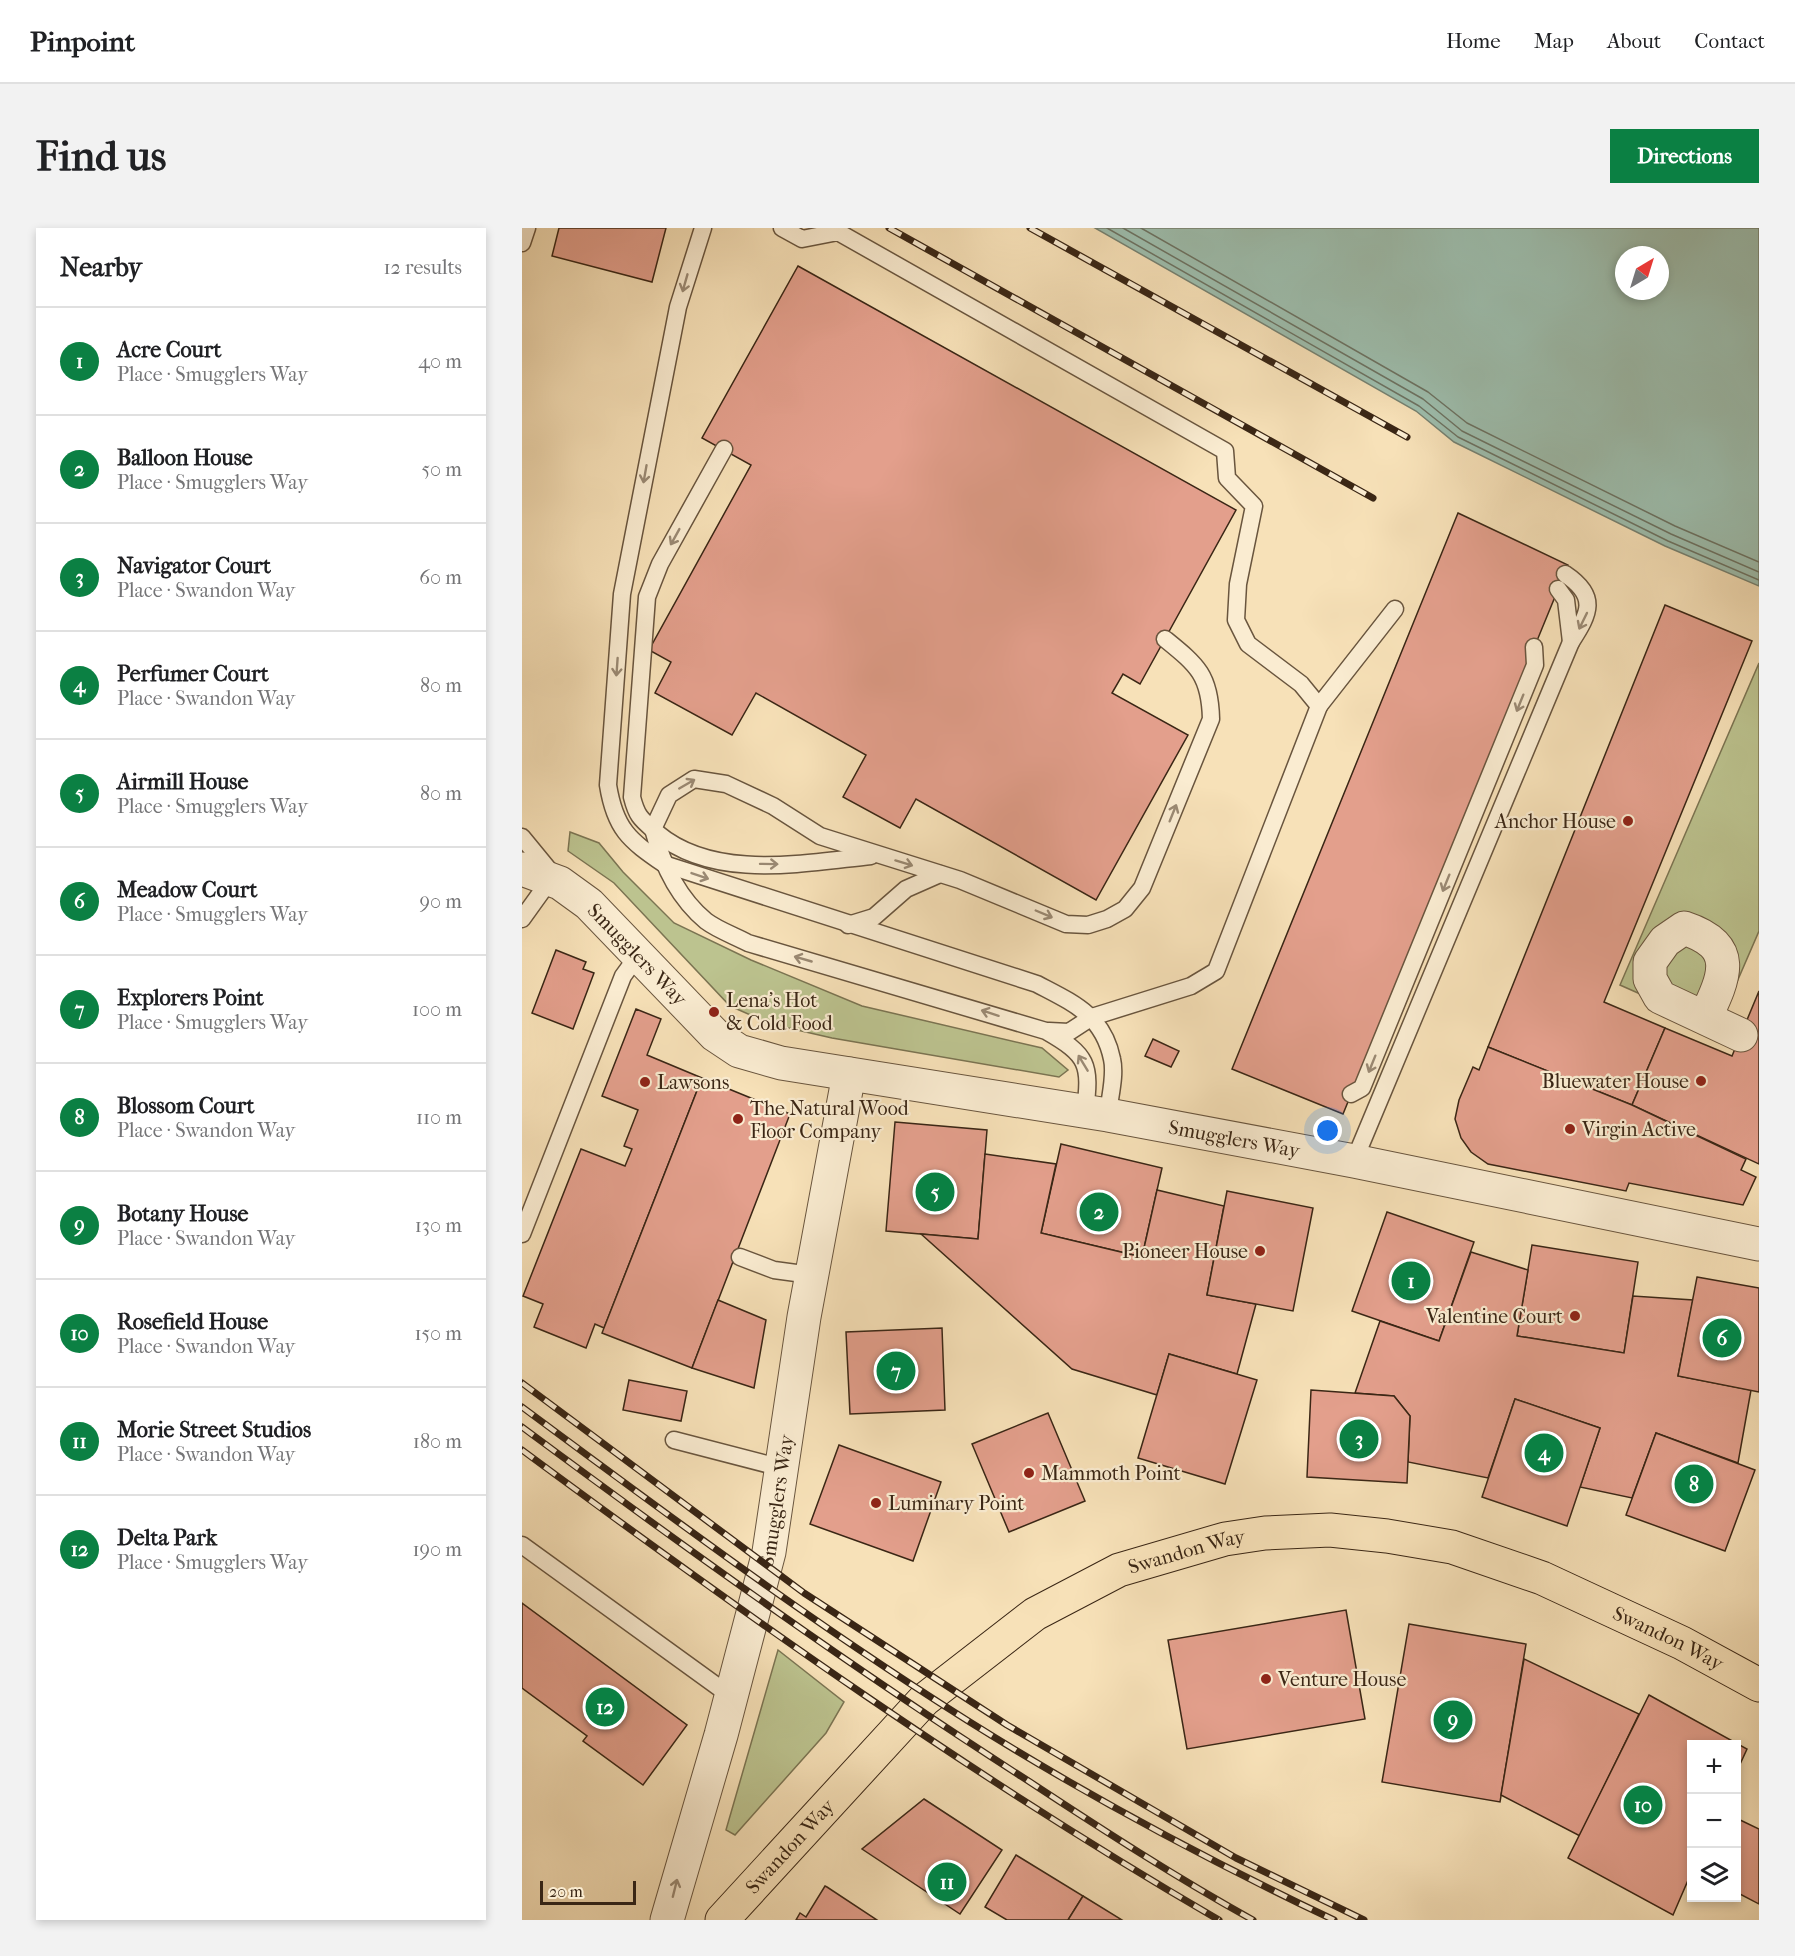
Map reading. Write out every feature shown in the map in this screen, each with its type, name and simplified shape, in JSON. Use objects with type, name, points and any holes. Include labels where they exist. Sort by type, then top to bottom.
[{"type":"highway","name":"Swandon Way","points":[[722,1920],[924,1700],[1035,1614],[1119,1570],[1225,1539],[1265,1533],[1330,1530],[1387,1536],[1452,1547],[1542,1578],[1682,1643],[1759,1685]]},
{"type":"street","name":"Smugglers Way","points":[[544,877],[589,904],[715,1035],[739,1052],[781,1063],[1096,1113],[1354,1161],[1759,1244]]},
{"type":"street","points":[[1705,1018],[1741,1035]]},
{"type":"street","name":"Smugglers Way","points":[[667,1920],[683,1856],[694,1830],[732,1697],[769,1552],[811,1275],[849,1074]]},
{"type":"lane","points":[[522,243],[527,228]]},
{"type":"lane","points":[[703,228],[678,307],[622,594],[608,785],[612,811],[632,842],[664,864],[1036,984],[1072,1002],[1099,1025],[1113,1061],[1096,1113]]},
{"type":"lane","points":[[782,228],[802,239],[838,232],[1225,452],[1227,478],[1254,506],[1238,584],[1236,620],[1248,644],[1301,684],[1318,706]]},
{"type":"lane","points":[[724,449],[660,564],[647,597],[632,797],[637,816],[671,845],[736,864],[784,864],[879,855]]},
{"type":"lane","points":[[1354,1161],[1571,642],[1586,620],[1589,607],[1585,593],[1577,582],[1561,581]]},
{"type":"lane","points":[[1046,1031],[1069,1032],[1092,1017],[1191,986],[1216,971],[1318,706],[1395,609]]},
{"type":"lane","points":[[1096,1113],[1088,1070],[1072,1046],[1046,1031],[748,943],[707,922],[675,888],[664,864],[653,829],[669,795],[694,779],[726,784],[773,806],[820,836],[990,891],[1066,924],[1088,925],[1107,919],[1125,909],[1142,888],[1211,719],[1210,695],[1204,675],[1195,663],[1165,639]]},
{"type":"lane","points":[[1352,1094],[1362,1088],[1535,666],[1534,647]]},
{"type":"lane","points":[[522,837],[544,877],[522,919]]},
{"type":"lane","points":[[848,925],[874,918],[906,889],[940,874]]},
{"type":"lane","points":[[522,1234],[623,976],[639,954]]},
{"type":"lane","points":[[740,1257],[774,1270],[811,1275]]},
{"type":"lane","points":[[674,1440],[782,1468]]},
{"type":"lane","points":[[522,1545],[732,1697]]},
{"type":"green space","points":[[1759,663],[1759,931],[1717,1028],[1620,985]]},
{"type":"green space","points":[[570,832],[599,843],[623,872],[674,923],[751,960],[862,1006],[1042,1048],[1068,1070],[1059,1077],[832,1038],[771,1024],[730,1006],[614,883],[568,851]]},
{"type":"green space","points":[[778,1650],[844,1702],[826,1733],[735,1835],[726,1830]]},
{"type":"water","points":[[1095,228],[1759,228],[1759,586],[1665,546],[1454,442],[1416,411]]},
{"type":"building","points":[[559,228],[666,228],[652,282],[552,256]]},
{"type":"building","points":[[798,266],[1236,510],[1140,684],[1123,674],[1112,693],[1188,735],[1096,900],[916,799],[900,828],[843,797],[866,755],[756,693],[732,735],[655,693],[671,662],[649,650],[751,465],[702,438]]},
{"type":"building","points":[[1458,513],[1568,565],[1343,1114],[1232,1069]]},
{"type":"building","name":"Anchor House","points":[[1665,605],[1752,641],[1604,1002],[1665,1028],[1632,1105],[1488,1047]]},
{"type":"building","points":[[556,950],[586,962],[583,969],[594,973],[573,1029],[532,1013]]},
{"type":"building","name":"Bluewater House","points":[[1759,991],[1759,1164],[1632,1105],[1665,1028],[1732,1056]]},
{"type":"building","points":[[636,1009],[661,1019],[647,1055],[702,1078],[604,1328],[595,1324],[586,1348],[534,1327],[543,1304],[523,1296],[581,1149],[625,1166],[632,1149],[624,1146],[638,1110],[602,1096]]},
{"type":"building","points":[[1153,1039],[1179,1051],[1171,1067],[1145,1056]]},
{"type":"building","name":"Virgin Active","points":[[1488,1047],[1632,1105],[1746,1159],[1741,1170],[1756,1177],[1743,1205],[1629,1183],[1626,1191],[1488,1164],[1471,1152],[1461,1138],[1455,1119],[1459,1100],[1473,1067],[1479,1070]]},
{"type":"building","points":[[702,1078],[790,1114],[692,1368],[602,1333]]},
{"type":"building","points":[[895,1122],[987,1130],[978,1239],[886,1231]]},
{"type":"building","points":[[1061,1144],[1162,1168],[1142,1257],[1041,1233]]},
{"type":"building","points":[[985,1154],[1056,1164],[1041,1233],[1142,1257],[1157,1190],[1224,1206],[1207,1295],[1256,1304],[1237,1374],[1169,1354],[1157,1395],[1072,1369],[921,1234],[978,1239]]},
{"type":"building","name":"Pioneer House","points":[[1227,1191],[1313,1208],[1293,1311],[1207,1295]]},
{"type":"building","points":[[1387,1212],[1474,1242],[1439,1341],[1352,1311]]},
{"type":"building","name":"Valentine Court","points":[[1532,1245],[1638,1262],[1624,1353],[1517,1336]]},
{"type":"building","points":[[1471,1252],[1528,1270],[1517,1336],[1624,1353],[1633,1296],[1693,1300],[1678,1376],[1751,1390],[1738,1463],[1656,1433],[1632,1498],[1580,1487],[1600,1428],[1515,1399],[1488,1478],[1408,1462],[1410,1416],[1394,1396],[1355,1393],[1380,1321],[1439,1341]]},
{"type":"building","points":[[1697,1277],[1759,1288],[1759,1392],[1678,1376]]},
{"type":"building","points":[[718,1300],[766,1320],[754,1388],[692,1368]]},
{"type":"building","points":[[942,1328],[945,1410],[850,1414],[846,1332]]},
{"type":"building","points":[[1169,1354],[1257,1380],[1225,1484],[1138,1458]]},
{"type":"building","points":[[629,1380],[687,1391],[681,1421],[623,1410]]},
{"type":"building","points":[[1311,1390],[1394,1396],[1410,1416],[1407,1483],[1307,1477]]},
{"type":"building","points":[[1515,1399],[1600,1428],[1567,1526],[1482,1497]]},
{"type":"building","name":"Mammoth Point","points":[[1048,1413],[1085,1501],[1009,1532],[972,1444]]},
{"type":"building","points":[[1656,1433],[1755,1470],[1725,1551],[1626,1515]]},
{"type":"building","name":"Luminary Point","points":[[839,1445],[941,1482],[913,1561],[810,1524]]},
{"type":"building","points":[[522,1603],[687,1725],[643,1785],[583,1741],[587,1736],[522,1688]]},
{"type":"building","name":"Venture House","points":[[1346,1610],[1365,1719],[1187,1749],[1168,1640]]},
{"type":"building","points":[[1409,1624],[1526,1644],[1500,1802],[1382,1782]]},
{"type":"building","points":[[1524,1659],[1639,1714],[1580,1836],[1501,1795]]},
{"type":"building","points":[[1649,1695],[1731,1740],[1687,1740],[1687,1883],[1673,1915],[1568,1858]]},
{"type":"building","points":[[1741,1746],[1747,1749],[1741,1762]]},
{"type":"building","points":[[924,1799],[1002,1850],[960,1914],[862,1849]]},
{"type":"building","points":[[1741,1820],[1759,1829],[1759,1904],[1741,1895]]},
{"type":"building","points":[[1016,1855],[1083,1896],[1068,1920],[1007,1920],[985,1907]]},
{"type":"building","points":[[825,1886],[877,1920],[796,1920],[800,1913],[806,1917]]},
{"type":"building","points":[[1083,1896],[1122,1920],[1068,1920]]},
{"type":"railway","points":[[889,228],[1373,498]]},
{"type":"railway","points":[[1030,228],[1407,437]]},
{"type":"railway","points":[[522,1383],[804,1593],[1007,1725],[1236,1858],[1364,1920]]},
{"type":"railway","points":[[522,1407],[754,1577],[873,1659],[994,1737],[1119,1810],[1204,1856],[1334,1920]]},
{"type":"railway","points":[[522,1427],[710,1564],[900,1697],[1113,1836],[1253,1920]]},
{"type":"railway","points":[[522,1450],[692,1574],[864,1695],[1039,1811],[1219,1920]]},
{"type":"place","name":"Anchor House","points":[[1628,821]]},
{"type":"place","name":"Lena's Hot & Cold Food","points":[[714,1012]]},
{"type":"place","name":"Bluewater House","points":[[1701,1081]]},
{"type":"place","name":"Lawsons","points":[[645,1082]]},
{"type":"place","name":"The Natural Wood Floor Company","points":[[738,1119]]},
{"type":"place","name":"Virgin Active","points":[[1570,1129]]},
{"type":"place","name":"Airmill House","points":[[935,1192]]},
{"type":"place","name":"Balloon House","points":[[1099,1212]]},
{"type":"place","name":"Pioneer House","points":[[1260,1251]]},
{"type":"place","name":"Acre Court","points":[[1411,1281]]},
{"type":"place","name":"Valentine Court","points":[[1575,1316]]},
{"type":"place","name":"Meadow Court","points":[[1722,1338]]},
{"type":"place","name":"Explorers Point","points":[[896,1371]]},
{"type":"place","name":"Navigator Court","points":[[1359,1439]]},
{"type":"place","name":"Perfumer Court","points":[[1544,1453]]},
{"type":"place","name":"Mammoth Point","points":[[1029,1473]]},
{"type":"place","name":"Blossom Court","points":[[1694,1484]]},
{"type":"place","name":"Luminary Point","points":[[876,1503]]},
{"type":"place","name":"Venture House","points":[[1266,1679]]},
{"type":"place","name":"Delta Park","points":[[605,1707]]},
{"type":"place","name":"Botany House","points":[[1453,1720]]},
{"type":"place","name":"Rosefield House","points":[[1643,1805]]},
{"type":"place","name":"Morie Street Studios","points":[[947,1882]]}]
